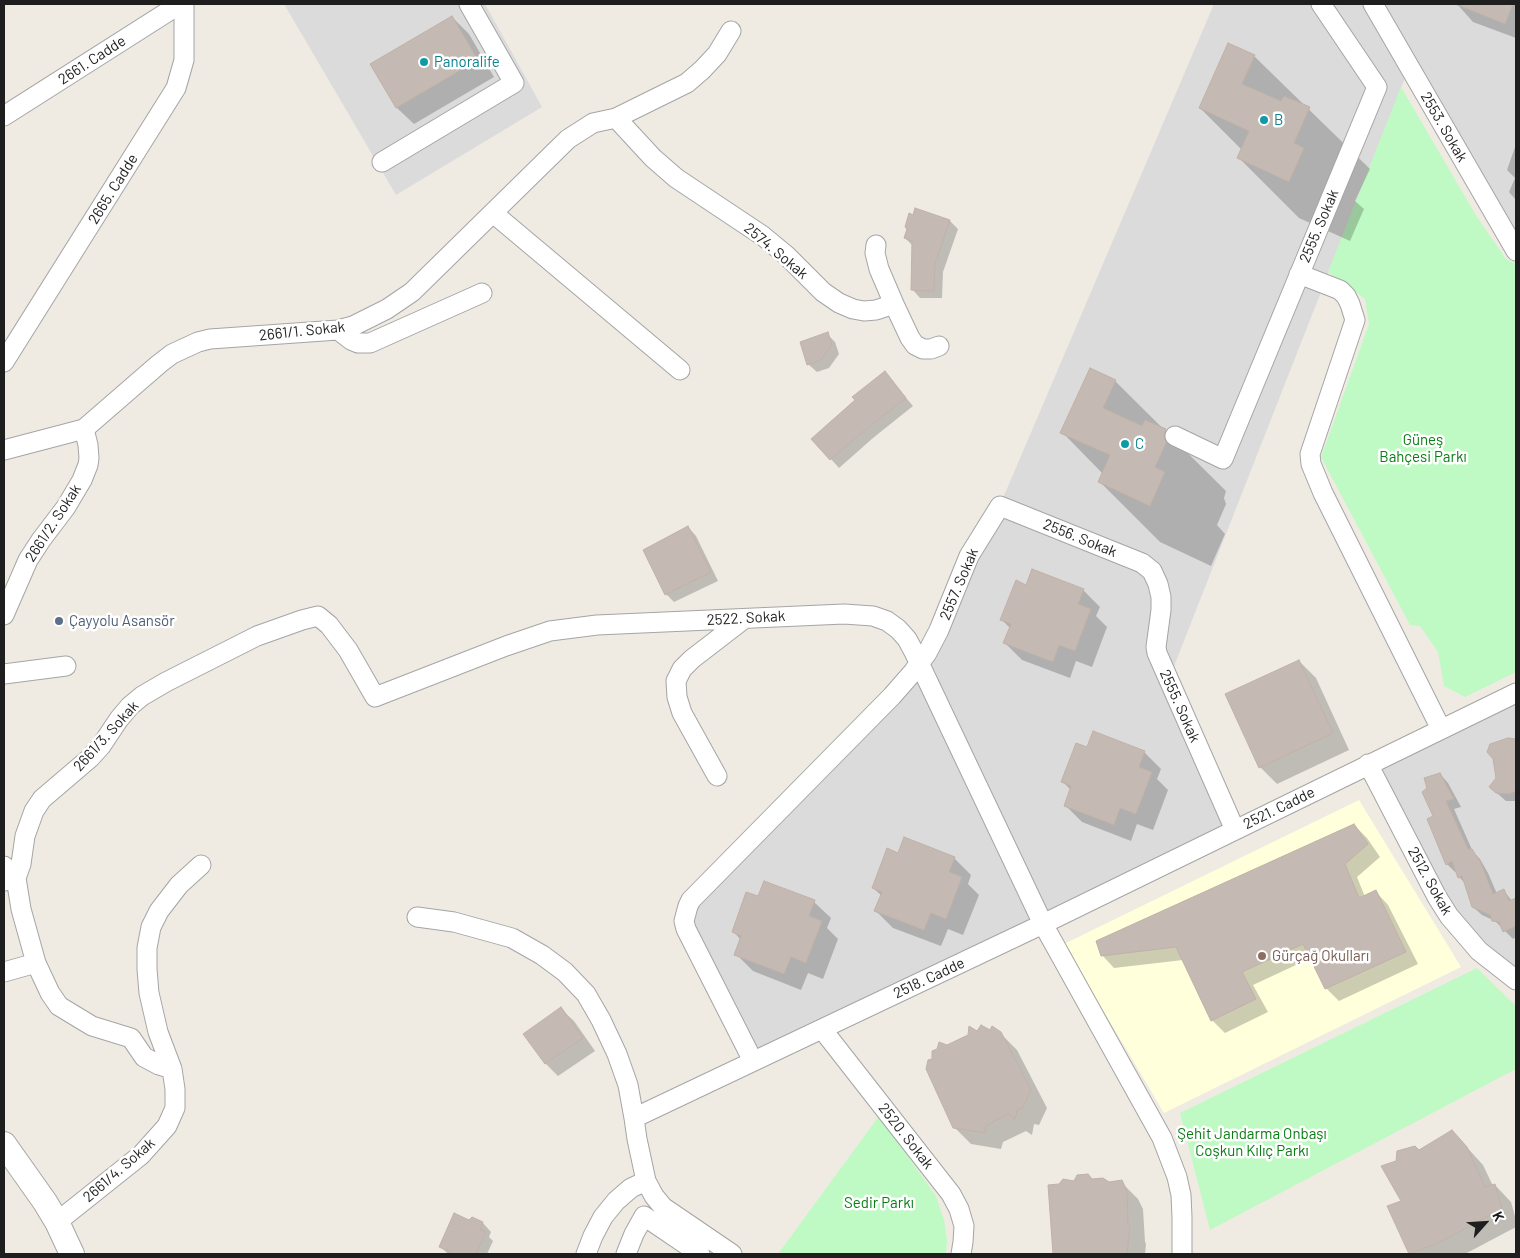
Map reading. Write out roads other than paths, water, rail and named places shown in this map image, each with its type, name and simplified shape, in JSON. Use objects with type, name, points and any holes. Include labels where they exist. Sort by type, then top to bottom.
[{"type":"street","name":"2661. Cadde","points":[[4,116],[182,4]]},
{"type":"street","name":"2665. Cadde","points":[[4,362],[176,88],[184,60],[182,4]]},
{"type":"street","points":[[382,162],[514,83],[469,4]]},
{"type":"street","name":"2555. Sokak","points":[[1175,436],[1223,459],[1377,87],[1321,4]]},
{"type":"street","name":"2553. Sokak","points":[[1373,4],[1516,251]]},
{"type":"street","name":"2661/1. Sokak","points":[[4,450],[84,429],[172,354],[198,342],[338,330],[353,326],[378,314],[404,298],[568,139],[593,123],[616,118],[686,83],[702,70],[716,54],[731,31]]},
{"type":"street","name":"2574. Sokak","points":[[616,118],[653,158],[676,178],[762,236],[786,255],[823,292],[839,303],[864,311],[876,310],[894,304]]},
{"type":"street","points":[[493,213],[680,370]]},
{"type":"street","points":[[876,245],[875,253],[879,269],[910,338],[915,345],[923,349],[939,346]]},
{"type":"street","points":[[1299,274],[1340,290],[1350,304],[1355,320],[1310,454],[1311,464],[1323,493],[1441,728]]},
{"type":"street","points":[[338,330],[358,343],[370,343],[482,293]]},
{"type":"street","name":"2661/2. Sokak","points":[[4,615],[28,560],[75,493],[85,473],[88,465],[89,450],[84,429]]},
{"type":"street","name":"2556. Sokak","points":[[1000,506],[1142,563],[1155,577]]},
{"type":"street","name":"2557. Sokak","points":[[753,1061],[686,929],[684,921],[688,906],[698,893],[892,696],[920,663],[939,630],[970,556],[1000,506]]},
{"type":"street","name":"2555. Sokak","points":[[1155,577],[1160,590],[1161,603],[1157,653],[1235,830]]},
{"type":"street","name":"2522. Sokak","points":[[318,616],[339,637],[375,697],[550,631],[597,625],[844,614],[873,616],[887,621],[907,639],[920,663],[1042,924]]},
{"type":"street","name":"2661/3. Sokak","points":[[8,875],[21,864],[25,836],[34,811],[48,794],[90,758],[119,719],[142,696],[257,636],[318,616]]},
{"type":"street","points":[[717,776],[682,713],[676,697],[676,681],[682,669],[692,659],[744,619]]},
{"type":"street","points":[[4,674],[66,666]]},
{"type":"street","name":"2521. Cadde","points":[[1042,924],[1516,693]]},
{"type":"street","name":"2512. Sokak","points":[[1368,764],[1437,897],[1449,916],[1479,951],[1516,980]]},
{"type":"street","name":"2661/4. Sokak","points":[[57,1222],[126,1168],[154,1141],[167,1126],[175,1108],[175,1088],[172,1069],[153,1015],[147,969],[147,948],[151,927],[159,911],[179,885],[201,865]]},
{"type":"street","points":[[8,875],[21,910],[36,964],[50,993],[59,1006],[92,1026],[131,1038],[144,1058],[172,1069]]},
{"type":"street","points":[[417,917],[454,922],[512,938],[542,955],[566,972],[586,994],[617,1054],[628,1085],[646,1181],[654,1196],[663,1207],[732,1254]]},
{"type":"street","points":[[1042,924],[1162,1138],[1171,1158],[1181,1195],[1182,1254]]},
{"type":"street","name":"2518. Cadde","points":[[634,1118],[1042,924]]},
{"type":"street","points":[[4,972],[36,964]]},
{"type":"street","name":"2520. Sokak","points":[[822,1029],[951,1194],[960,1209],[964,1226],[961,1254]]},
{"type":"street","points":[[4,1144],[32,1181],[57,1222],[72,1254]]},
{"type":"street","points":[[586,1254],[603,1217],[616,1201],[631,1188],[646,1181]]},
{"type":"street","points":[[626,1254],[644,1216],[700,1254]]},
{"type":"place","name":"Panoralife","points":[[424,62]]},
{"type":"place","name":"B","points":[[1264,120]]},
{"type":"place","name":"C","points":[[1125,444]]},
{"type":"place","name":"Çayyolu Asansör","points":[[59,621]]},
{"type":"place","name":"Gürçağ Okulları","points":[[1262,956]]},
{"type":"park label","name":"Güneş Bahçesi Parkı","points":[[1423,448]]},
{"type":"park label","name":"Şehit Jandarma Onbaşı Coşkun Kılıç Parkı","points":[[1252,1142]]},
{"type":"park label","name":"Sedir Parkı","points":[[879,1203]]}]
